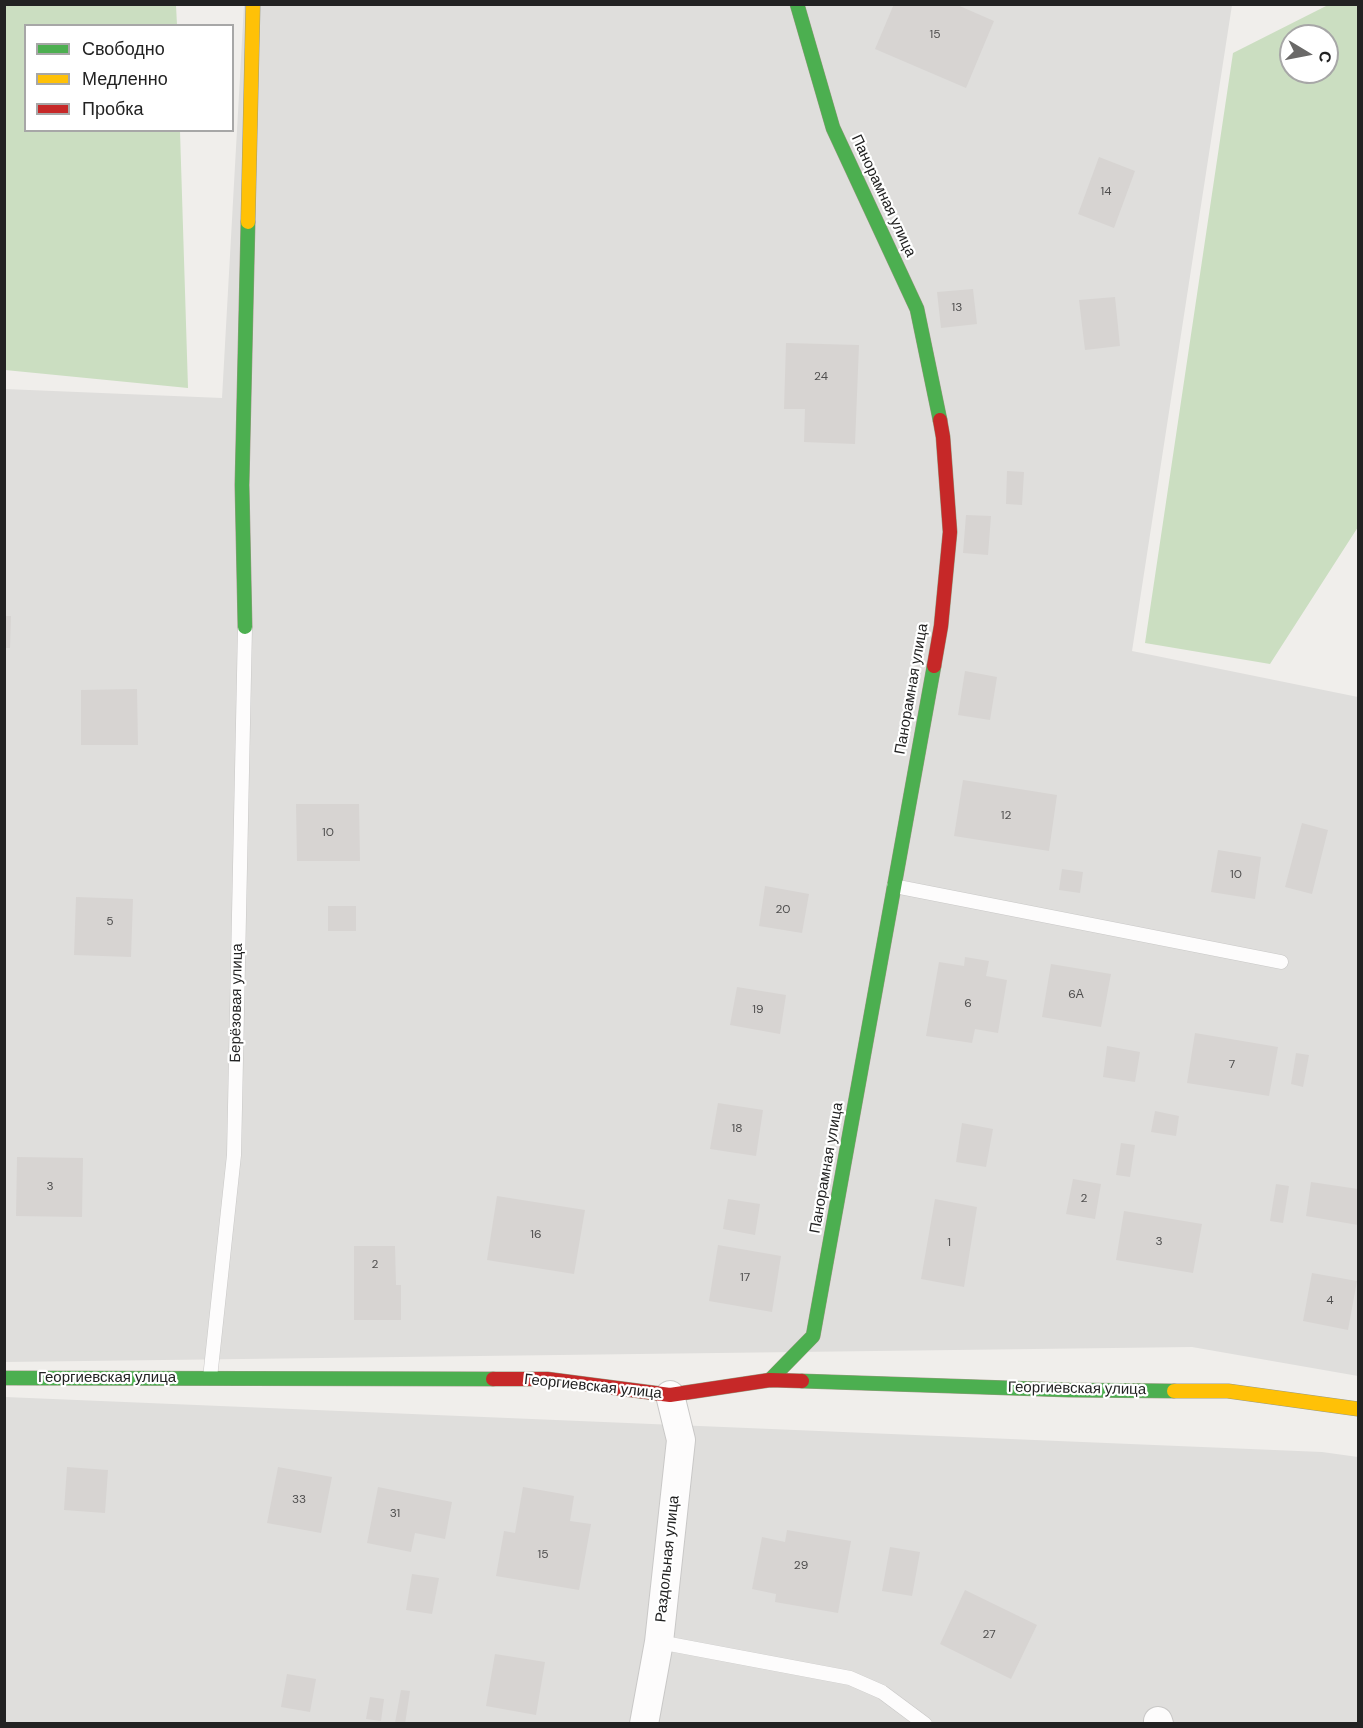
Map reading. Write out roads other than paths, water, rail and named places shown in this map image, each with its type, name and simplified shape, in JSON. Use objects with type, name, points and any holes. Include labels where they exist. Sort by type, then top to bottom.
[{"type":"street","points":[[245,627],[242,485],[253,4]]},
{"type":"street","name":"Панорамная улица","points":[[770,1380],[813,1336],[941,626],[950,531],[943,437],[917,309],[833,128],[797,4]]},
{"type":"street","name":"Георгиевская улица","points":[[4,1378],[547,1379],[670,1395],[770,1380],[1069,1390],[1228,1391],[1359,1409]]},
{"type":"street","name":"Раздольная улица","points":[[644,1724],[660,1642],[681,1440],[670,1395]]},
{"type":"lane","name":"Берёзовая улица","points":[[210,1378],[234,1155],[245,627]]},
{"type":"lane","points":[[894,886],[1281,962]]},
{"type":"lane","points":[[660,1642],[850,1678],[882,1692],[925,1724]]}]
